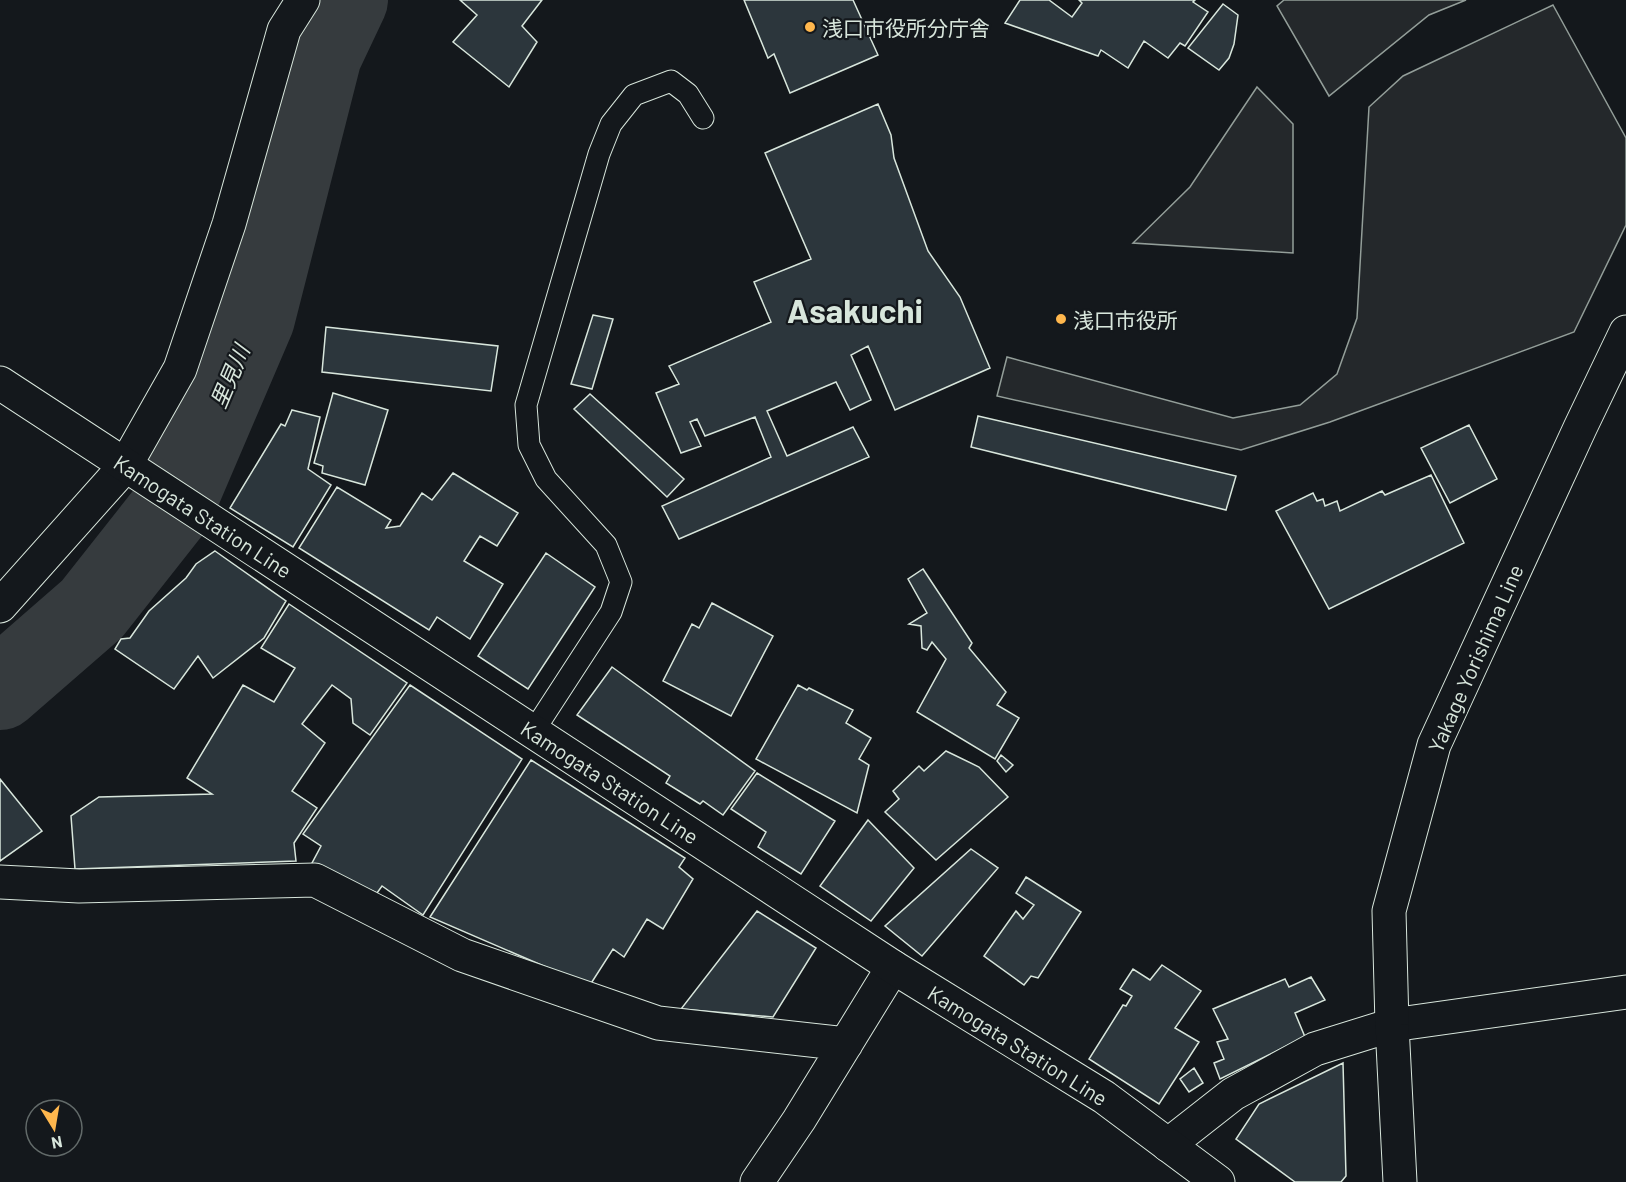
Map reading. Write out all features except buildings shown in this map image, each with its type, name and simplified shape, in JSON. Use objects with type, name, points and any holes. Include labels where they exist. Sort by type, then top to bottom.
[{"type":"main road","points":[[0,606],[137,473],[180,369],[229,224],[285,30],[303,0]]},
{"type":"main road","name":"Yakage Yorishima Line","points":[[1400,1182],[1389,911],[1434,745],[1626,332]]},
{"type":"main road","name":"Kamogata Station Line","points":[[0,383],[893,967],[1104,1097],[1218,1182]]},
{"type":"main road","points":[[0,882],[79,886],[315,880],[462,955],[658,1023],[846,1044]]},
{"type":"main road","points":[[757,1182],[800,1120],[893,967]]},
{"type":"main road","points":[[1168,1145],[1233,1094],[1315,1049],[1392,1024],[1626,992]]},
{"type":"lane","points":[[533,732],[610,612],[621,582],[606,545],[546,479],[529,445],[526,405],[599,154],[612,124],[634,95],[671,81],[688,94],[703,118]]},
{"type":"shaded area","points":[[1284,0],[1466,0],[1429,15],[1329,96],[1277,6]]},
{"type":"shaded area","points":[[1553,5],[1626,138],[1626,225],[1574,332],[1330,422],[1241,450],[997,396],[1007,357],[1233,418],[1300,405],[1337,374],[1357,318],[1369,107],[1403,76]]},
{"type":"shaded area","points":[[1257,87],[1293,124],[1293,253],[1133,243],[1190,187]]},
{"type":"waterway","name":"里見川","points":[[0,689],[92,609],[174,505],[254,318],[321,55],[347,0]]},
{"type":"place","name":"浅口市役所分庁舎","points":[[810,27]]},
{"type":"place","name":"浅口市役所","points":[[1061,319]]},
{"type":"district","name":"Asakuchi","points":[[855,310]]}]
